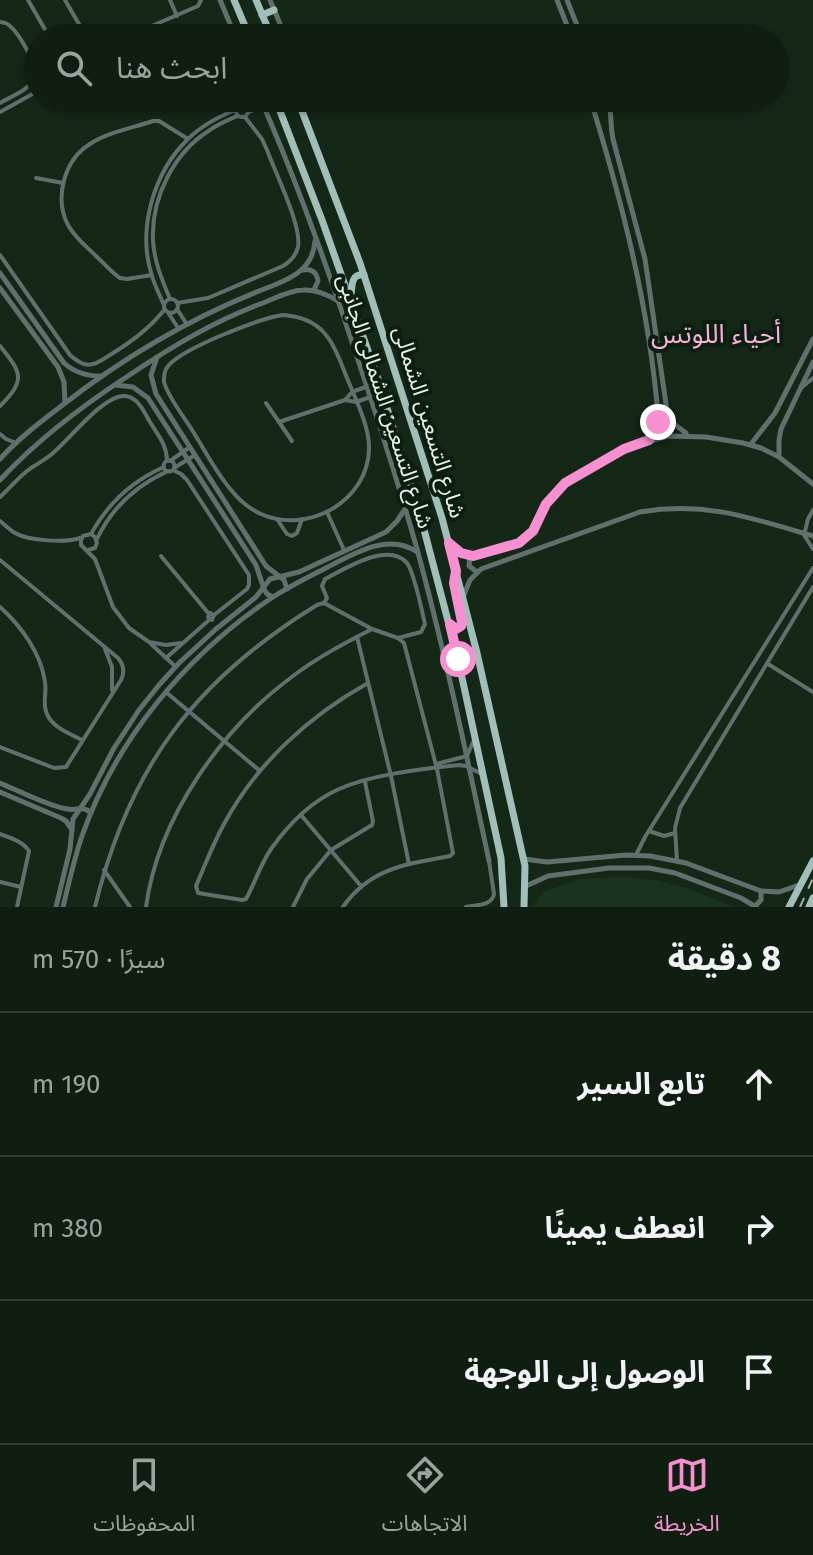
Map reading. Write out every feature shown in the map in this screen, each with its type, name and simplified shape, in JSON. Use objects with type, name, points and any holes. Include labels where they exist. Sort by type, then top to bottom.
[{"type":"main road","points":[[234,0],[244,24]]},
{"type":"main road","points":[[256,0],[266,24]]},
{"type":"main road","points":[[262,15],[274,10]]},
{"type":"main road","name":"شارع التسعين الشمالى","points":[[281,112],[379,382],[422,522],[450,624],[501,858],[504,907]]},
{"type":"main road","name":"شارع التسعين الشمالى","points":[[303,112],[364,275],[449,543],[523,859],[526,886],[524,907]]},
{"type":"main road","points":[[311,224],[322,220]]},
{"type":"main road","points":[[350,300],[354,278],[364,275]]},
{"type":"main road","points":[[450,624],[456,629],[462,622],[454,583],[456,571]]},
{"type":"main road","points":[[489,861],[501,858]]},
{"type":"main road","points":[[789,907],[813,861]]},
{"type":"main road","points":[[809,907],[813,898]]},
{"type":"street","points":[[28,0],[42,24]]},
{"type":"street","points":[[65,0],[79,24]]},
{"type":"street","points":[[170,0],[177,16]]},
{"type":"street","points":[[158,24],[198,6],[201,0]]},
{"type":"street","points":[[220,0],[230,24]]},
{"type":"street","points":[[270,0],[280,24]]},
{"type":"street","points":[[557,0],[566,24]]},
{"type":"street","points":[[567,0],[576,24]]},
{"type":"street","points":[[0,22],[9,24],[24,46]]},
{"type":"street","points":[[0,103],[24,89]]},
{"type":"street","points":[[0,112],[24,99]]},
{"type":"street","points":[[178,328],[166,309],[152,275],[147,230],[151,202],[161,177],[188,139],[202,127],[236,113],[250,112]]},
{"type":"street","name":"شارع التسعين الشمالى الجانبى","points":[[266,112],[338,301],[405,508],[467,756],[489,861]]},
{"type":"street","points":[[595,112],[624,219],[649,345],[658,415],[656,428],[649,440]]},
{"type":"street","points":[[611,112],[613,139],[645,259],[667,411],[679,429],[691,435]]},
{"type":"street","points":[[200,331],[170,299],[158,271],[153,238],[158,202],[176,162],[192,143],[236,113]]},
{"type":"street","points":[[166,309],[174,312],[177,306],[208,298],[283,266],[293,259],[298,249],[299,234],[267,150],[246,114]]},
{"type":"street","points":[[597,119],[604,124],[610,123]]},
{"type":"street","points":[[152,275],[120,278],[78,239],[63,213],[63,183],[76,156],[103,137],[159,121],[188,139]]},
{"type":"street","points":[[36,178],[63,183]]},
{"type":"street","points":[[11,468],[8,461],[0,457],[101,376],[189,322],[290,279],[303,270],[315,248],[315,236]]},
{"type":"street","points":[[0,255],[70,355],[86,365],[94,364],[145,332],[166,309],[170,299]]},
{"type":"street","points":[[303,270],[316,274],[318,281],[313,290]]},
{"type":"street","points":[[0,273],[68,367],[84,375],[101,376]]},
{"type":"street","points":[[0,288],[61,372],[65,403]]},
{"type":"street","points":[[0,480],[31,449],[94,398],[200,331],[294,291],[322,292],[338,301]]},
{"type":"street","points":[[283,315],[306,319],[324,332],[331,341],[356,402],[368,435],[368,461],[364,474],[349,496],[327,512],[302,519],[277,519],[243,502],[229,487],[166,388],[165,370],[206,343],[283,315]]},
{"type":"street","points":[[170,333],[170,340],[176,344]]},
{"type":"street","points":[[751,444],[775,413],[813,339]]},
{"type":"street","points":[[0,346],[14,363],[18,378],[13,393],[0,406]]},
{"type":"street","points":[[157,356],[153,365],[152,385],[156,394],[266,566],[286,582],[287,589]]},
{"type":"street","points":[[779,457],[781,429],[813,362]]},
{"type":"street","points":[[61,372],[68,367]]},
{"type":"street","points":[[801,388],[813,378]]},
{"type":"street","points":[[345,400],[352,392],[379,382]]},
{"type":"street","points":[[114,385],[133,387],[148,398],[256,565],[265,592],[273,597]]},
{"type":"street","points":[[279,422],[345,400],[356,402],[382,393]]},
{"type":"street","points":[[0,497],[111,399],[120,396],[137,401],[164,443],[169,466],[187,480],[250,580],[247,589],[211,616],[166,658]]},
{"type":"street","points":[[266,403],[292,441]]},
{"type":"street","points":[[0,434],[31,449]]},
{"type":"street","points":[[449,543],[461,553],[479,556],[523,541],[533,531],[550,498],[565,483],[624,449],[668,436],[691,435],[751,444],[779,457],[813,484]]},
{"type":"street","points":[[176,667],[129,628],[118,614],[98,563],[96,546],[106,521],[126,497],[190,447]]},
{"type":"street","points":[[91,534],[106,510],[142,478],[195,455]]},
{"type":"street","points":[[204,467],[212,462]]},
{"type":"street","points":[[210,477],[219,472]]},
{"type":"street","points":[[56,907],[73,819],[128,726],[182,660],[256,597],[270,579],[299,572],[379,536],[392,527],[405,508]]},
{"type":"street","points":[[463,600],[467,585],[477,572],[488,566],[654,509],[724,511],[813,536]]},
{"type":"street","points":[[813,510],[804,533],[805,540],[813,549]]},
{"type":"street","points":[[327,512],[344,550]]},
{"type":"street","points":[[277,519],[285,532],[292,536],[297,533],[302,519]]},
{"type":"street","points":[[0,521],[20,535],[69,541],[88,550],[98,563]]},
{"type":"street","points":[[69,541],[82,538],[85,534],[97,539]]},
{"type":"street","points":[[379,536],[382,544]]},
{"type":"street","points":[[82,538],[82,547]]},
{"type":"street","points":[[63,907],[83,834],[122,753],[147,715],[183,672],[221,636],[273,597],[347,557],[382,544],[397,543],[418,552]]},
{"type":"street","points":[[88,550],[96,546]]},
{"type":"street","points":[[324,603],[327,598],[322,586],[325,579],[381,555],[397,556],[409,566],[425,624],[421,632],[398,638]]},
{"type":"street","points":[[161,556],[211,616]]},
{"type":"street","points":[[470,556],[469,566],[477,572]]},
{"type":"street","points":[[0,560],[118,658],[123,666],[123,676],[66,767],[58,769],[2,748],[0,757]]},
{"type":"street","points":[[636,855],[813,568]]},
{"type":"street","points":[[677,861],[675,833],[680,808],[813,587]]},
{"type":"street","points":[[95,907],[104,870],[125,813],[162,747],[189,711],[230,668],[257,646],[290,621],[324,603],[372,629],[398,638],[407,647],[453,854],[384,872],[361,886],[343,907]]},
{"type":"street","points":[[0,607],[22,632],[38,659],[45,680],[47,715],[54,724],[82,740]]},
{"type":"street","points":[[146,907],[151,874],[172,823],[198,778],[225,741],[285,682],[326,654],[372,629]]},
{"type":"street","points":[[357,637],[409,864]]},
{"type":"street","points":[[149,642],[166,645],[181,643]]},
{"type":"street","points":[[767,642],[777,647]]},
{"type":"street","points":[[166,645],[182,660]]},
{"type":"street","points":[[159,651],[166,645]]},
{"type":"street","points":[[104,646],[112,667],[111,696]]},
{"type":"street","points":[[767,663],[813,692]]},
{"type":"street","points":[[368,683],[317,716],[260,771],[224,822],[196,886],[197,891],[246,899],[269,852],[301,815],[318,801],[339,789],[365,781],[434,767],[467,756],[475,739]]},
{"type":"street","points":[[166,692],[260,771]]},
{"type":"street","points":[[434,767],[469,766],[482,774]]},
{"type":"street","points":[[293,907],[307,879],[331,850],[372,825],[365,781]]},
{"type":"street","points":[[0,783],[63,809],[88,809],[91,814]]},
{"type":"street","points":[[0,792],[61,818],[78,835],[83,834]]},
{"type":"street","points":[[301,815],[361,886]]},
{"type":"street","points":[[649,831],[664,836],[675,833]]},
{"type":"street","points":[[0,834],[20,842],[29,851],[17,907]]},
{"type":"street","points":[[523,859],[547,862],[636,855],[677,861],[761,891],[779,892],[799,885]]},
{"type":"street","points":[[466,907],[493,899],[489,861]]},
{"type":"street","points":[[547,862],[545,869],[548,876]]},
{"type":"street","points":[[526,886],[548,876],[615,867],[675,873],[741,898],[756,907],[761,900],[761,891]]},
{"type":"street","points":[[104,870],[130,907]]},
{"type":"street","points":[[0,882],[21,887]]},
{"type":"shaded area","points":[[628,877],[687,888],[734,907],[531,907],[544,892],[579,879]]},
{"type":"railway","points":[[800,907],[813,878]]},
{"type":"district","name":"أحياء اللوتس","points":[[716,334]]},
{"type":"route","points":[[458,659],[450,624],[456,629],[462,622],[449,543],[470,556],[519,543],[533,531],[558,488],[611,456],[649,440],[658,422]]}]
